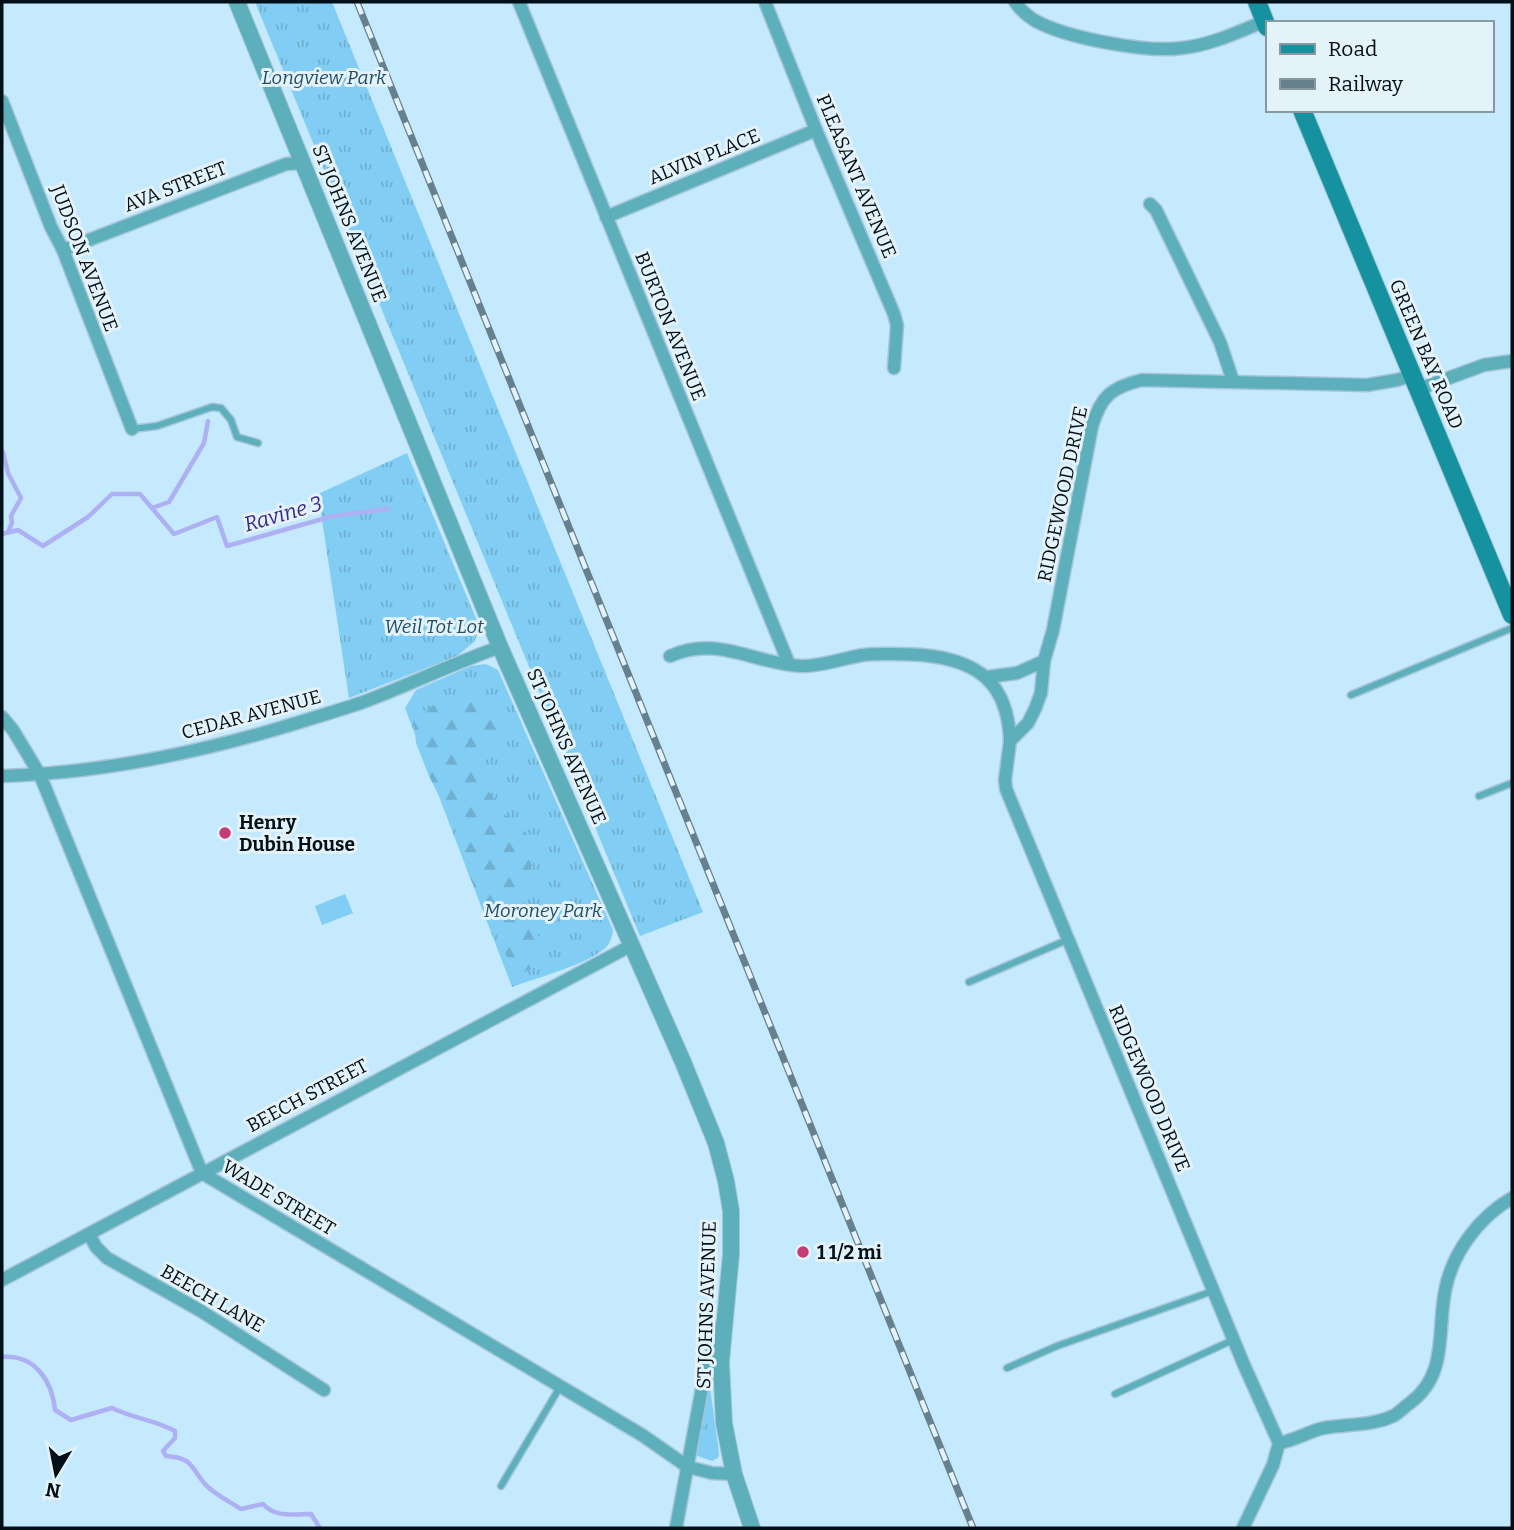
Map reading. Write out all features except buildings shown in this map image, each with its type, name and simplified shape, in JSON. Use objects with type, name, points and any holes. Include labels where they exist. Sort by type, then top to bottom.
[{"type":"main road","points":[[1257,2],[1266,24]]},
{"type":"main road","name":"GREEN BAY ROAD","points":[[1303,112],[1512,615]]},
{"type":"street","name":"ST JOHNS AVENUE","points":[[237,2],[500,648],[683,1062],[720,1156],[731,1212],[731,1254],[721,1362],[724,1423],[733,1474],[752,1528]]},
{"type":"street","name":"BURTON AVENUE","points":[[519,2],[789,664]]},
{"type":"street","name":"PLEASANT AVENUE","points":[[765,2],[894,314],[897,325],[894,368]]},
{"type":"street","points":[[1014,2],[1022,11],[1048,27],[1069,34],[1168,50],[1200,45],[1266,24]]},
{"type":"street","name":"JUDSON AVENUE","points":[[2,101],[132,429]]},
{"type":"street","name":"ALVIN PLACE","points":[[606,217],[816,130]]},
{"type":"street","name":"AVA STREET","points":[[63,250],[286,164],[302,163]]},
{"type":"street","points":[[1150,204],[1156,210],[1220,342],[1233,381]]},
{"type":"street","name":"RIDGEWOOD DRIVE","points":[[1279,1443],[1213,1291],[1006,789],[1010,741],[1028,723],[1041,693],[1044,661],[1053,630],[1092,426],[1102,401],[1118,387],[1142,380],[1367,385],[1397,380],[1416,382],[1512,361]]},
{"type":"street","points":[[670,656],[684,650],[710,647],[809,666],[861,656],[901,653],[963,662],[987,677],[1003,703],[1010,729],[1010,741]]},
{"type":"street","name":"CEDAR AVENUE","points":[[2,776],[40,775],[192,752],[241,740],[364,702],[500,648]]},
{"type":"street","points":[[987,677],[1017,673],[1044,661]]},
{"type":"street","name":"WADE STREET","points":[[2,717],[40,775],[202,1173],[651,1441],[688,1466],[712,1473],[733,1474]]},
{"type":"street","name":"BEECH STREET","points":[[2,1280],[632,945]]},
{"type":"street","points":[[1243,1528],[1273,1465],[1279,1443],[1297,1440],[1322,1428],[1393,1416],[1426,1388],[1438,1365],[1445,1290],[1450,1273],[1464,1244],[1475,1229],[1512,1198]]},
{"type":"street","name":"BEECH LANE","points":[[89,1234],[96,1247],[107,1258],[201,1311],[324,1390]]},
{"type":"street","points":[[676,1528],[702,1388],[726,1300]]},
{"type":"lane","points":[[132,429],[157,426],[212,407],[222,408],[231,420],[237,437],[258,443]]},
{"type":"lane","points":[[1351,695],[1512,628]]},
{"type":"lane","points":[[1479,796],[1512,783]]},
{"type":"lane","points":[[969,982],[1068,940]]},
{"type":"lane","points":[[1007,1368],[1057,1346],[1213,1291]]},
{"type":"lane","points":[[1115,1394],[1234,1339]]},
{"type":"lane","points":[[501,1486],[560,1387]]},
{"type":"green space","name":"Longview Park","points":[[255,2],[332,2],[703,912],[640,936]]},
{"type":"green space","name":"Weil Tot Lot","points":[[407,453],[480,628],[474,642],[457,656],[349,698],[318,494]]},
{"type":"green space","name":"Moroney Park","points":[[486,664],[498,670],[613,930],[608,945],[591,958],[512,987],[405,708],[416,690],[471,666]]},
{"type":"green space","points":[[458,694],[483,697],[492,704],[499,717],[503,726],[485,759],[482,781],[504,814],[522,825],[535,852],[523,891],[524,903],[543,947],[541,964],[516,976],[468,873],[456,822],[440,798],[416,743],[413,718],[442,700]]},
{"type":"green space","points":[[345,894],[353,913],[322,925],[315,906]]},
{"type":"green space","points":[[710,1387],[719,1454],[718,1458],[712,1461],[695,1455],[707,1388]]},
{"type":"waterway","points":[[152,508],[169,502],[204,443],[208,421]]},
{"type":"waterway","points":[[3,452],[8,473],[21,498],[11,516],[12,523],[8,532]]},
{"type":"waterway","name":"Ravine 3","points":[[2,534],[18,530],[43,546],[88,517],[112,494],[140,494],[174,534],[217,517],[227,546],[333,516],[388,509]]},
{"type":"waterway","name":"Ravine 3","points":[[2,1357],[23,1360],[39,1371],[50,1389],[55,1410],[71,1420],[112,1408],[167,1427],[175,1431],[175,1438],[163,1451],[166,1456],[186,1461],[216,1494],[241,1509],[263,1504],[279,1513],[311,1514],[320,1528]]},
{"type":"railway","points":[[357,2],[973,1528]]},
{"type":"place","name":"Henry Dubin House","points":[[225,833]]},
{"type":"place","name":"1 1/2 mi","points":[[803,1252]]}]
